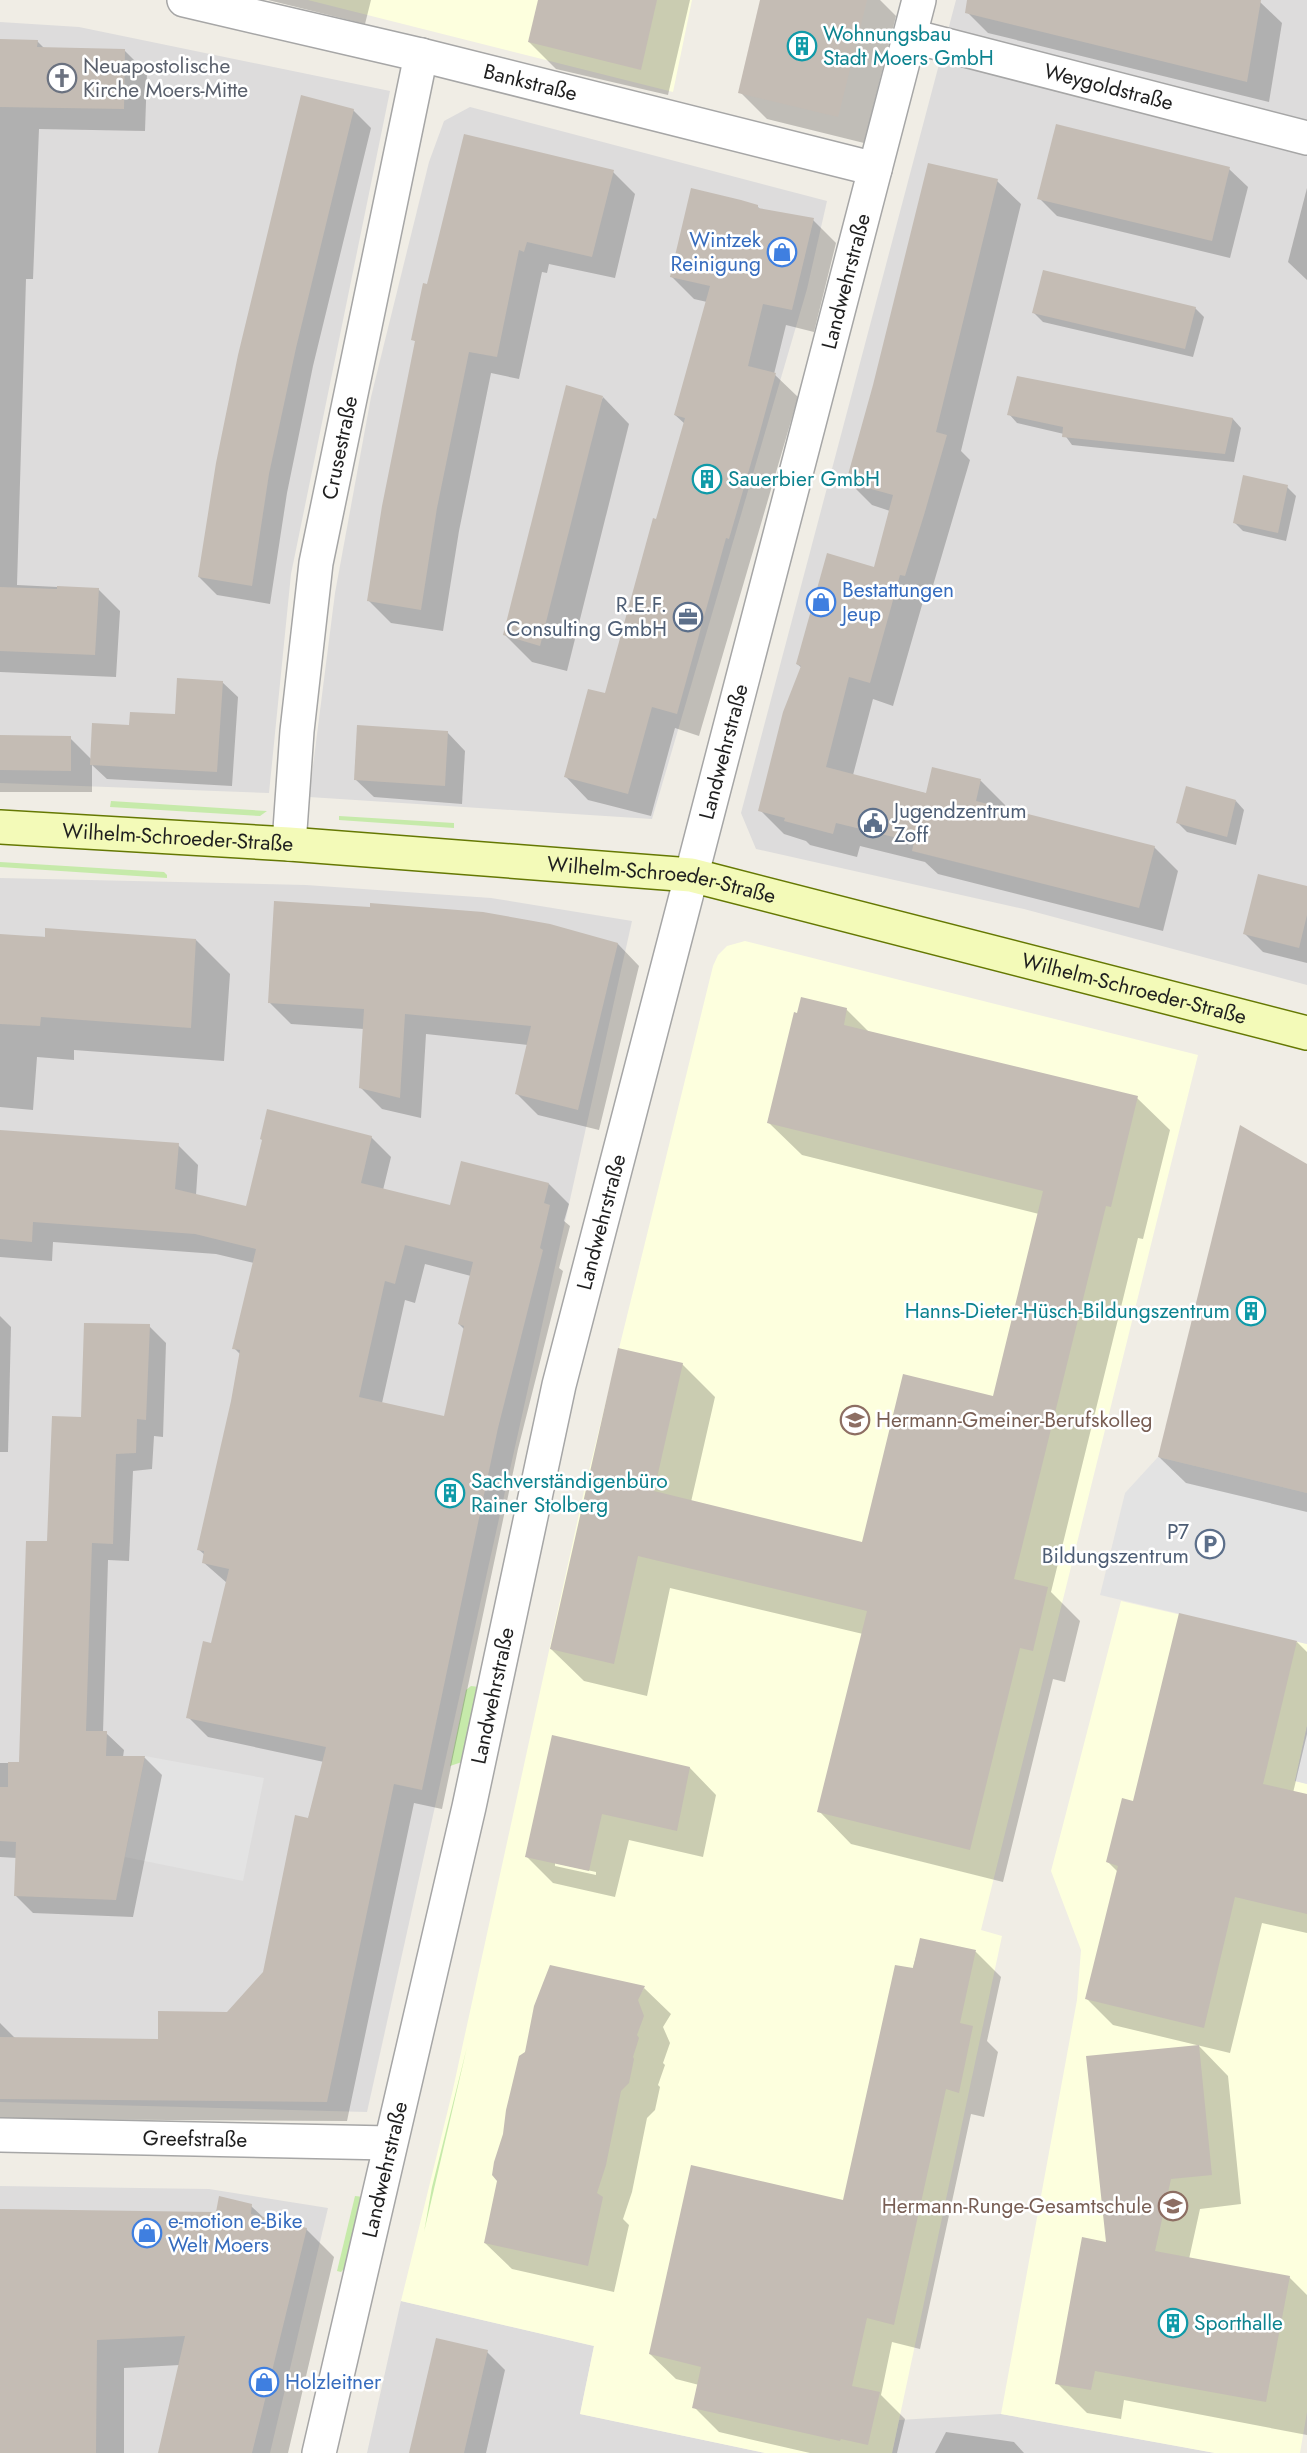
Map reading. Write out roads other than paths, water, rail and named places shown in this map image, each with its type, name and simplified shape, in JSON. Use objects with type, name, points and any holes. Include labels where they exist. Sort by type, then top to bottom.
[{"type":"main road","name":"Wilhelm-Schroeder-Straße","points":[[0,826],[289,844],[691,875],[1307,1033]]},
{"type":"street","name":"Bankstraße","points":[[184,0],[421,55],[875,169]]},
{"type":"street","name":"Landwehrstraße","points":[[319,2453],[469,1808],[559,1385],[919,0]]},
{"type":"street","name":"Weygoldstraße","points":[[911,36],[1307,138]]},
{"type":"street","name":"Crusestraße","points":[[289,844],[297,731],[315,563],[421,55]]},
{"type":"street","name":"Greefstraße","points":[[0,2135],[390,2143]]},
{"type":"place","name":"Wohnungsbau Stadt Moers GmbH","points":[[802,46]]},
{"type":"place","name":"Neuapostolische Kirche Moers-Mitte","points":[[62,78]]},
{"type":"place","name":"Wintzek Reinigung","points":[[782,252]]},
{"type":"place","name":"Sauerbier GmbH","points":[[707,479]]},
{"type":"place","name":"Bestattungen Jeup","points":[[821,602]]},
{"type":"place","name":"R.E.F. Consulting GmbH","points":[[688,617]]},
{"type":"place","name":"Jugendzentrum Zoff","points":[[873,823]]},
{"type":"place","name":"Hanns-Dieter-Hüsch-Bildungszentrum","points":[[1251,1311]]},
{"type":"place","name":"Hermann-Gmeiner-Berufskolleg","points":[[855,1420]]},
{"type":"place","name":"Sachverständigenbüro Rainer Stolberg","points":[[450,1493]]},
{"type":"place","name":"P7 Bildungszentrum","points":[[1210,1544]]},
{"type":"place","name":"Hermann-Runge-Gesamtschule","points":[[1173,2206]]},
{"type":"place","name":"e-motion e-Bike Welt Moers","points":[[147,2233]]},
{"type":"place","name":"Sporthalle","points":[[1173,2323]]},
{"type":"place","name":"Holzleitner","points":[[264,2382]]}]
